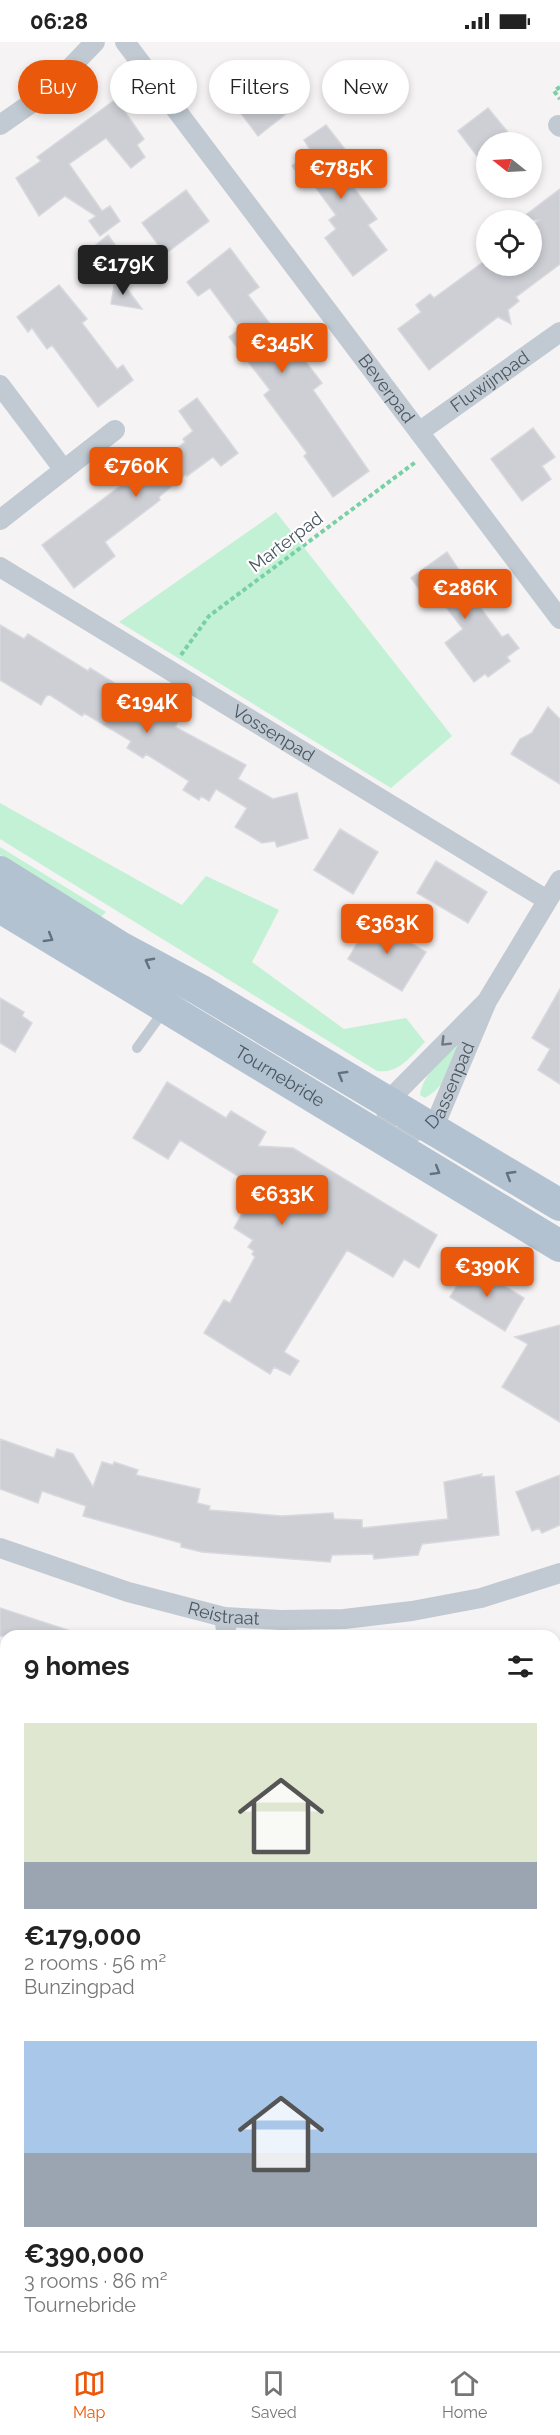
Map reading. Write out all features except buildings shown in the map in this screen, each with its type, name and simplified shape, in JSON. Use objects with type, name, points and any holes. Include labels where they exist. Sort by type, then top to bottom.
[{"type":"main road","name":"Tournebride","points":[[0,872],[120,947],[174,994],[386,1141],[560,1246]]},
{"type":"main road","name":"Tournebride","points":[[0,907],[387,1102],[560,1205]]},
{"type":"street","points":[[0,125],[46,93],[94,42]]},
{"type":"street","name":"Beverpad","points":[[125,42],[560,619]]},
{"type":"street","name":"Fluwijnpad","points":[[419,432],[560,332]]},
{"type":"street","points":[[0,385],[64,470]]},
{"type":"street","points":[[0,520],[115,430]]},
{"type":"street","name":"Vossenpad","points":[[0,567],[547,900]]},
{"type":"street","name":"Dassenpad","points":[[386,1141],[428,1127],[439,1115],[487,1001],[560,880]]},
{"type":"street","name":"Dassenpad","points":[[387,1102],[487,1001]]},
{"type":"street","points":[[386,1141],[387,1102]]},
{"type":"street","name":"Reistraat","points":[[0,1548],[128,1592],[224,1617],[344,1619],[412,1611],[481,1598],[560,1573]]},
{"type":"street","points":[[224,1617],[226,1630]]},
{"type":"lane","points":[[137,1048],[174,994]]},
{"type":"path","points":[[560,87],[554,91],[560,99]]},
{"type":"path","name":"Marterpad","points":[[170,670],[209,616],[433,450]]},
{"type":"green space","points":[[276,512],[452,736],[391,788],[119,622]]},
{"type":"green space","points":[[0,803],[182,905],[206,876],[279,910],[252,962],[344,1029],[406,1018],[425,1042],[398,1067],[392,1070],[377,1071],[0,839]]},
{"type":"green space","points":[[0,847],[106,912],[101,917],[0,855]]},
{"type":"green space","points":[[455,1043],[461,1044],[443,1081],[425,1098],[420,1095],[429,1074]]}]
